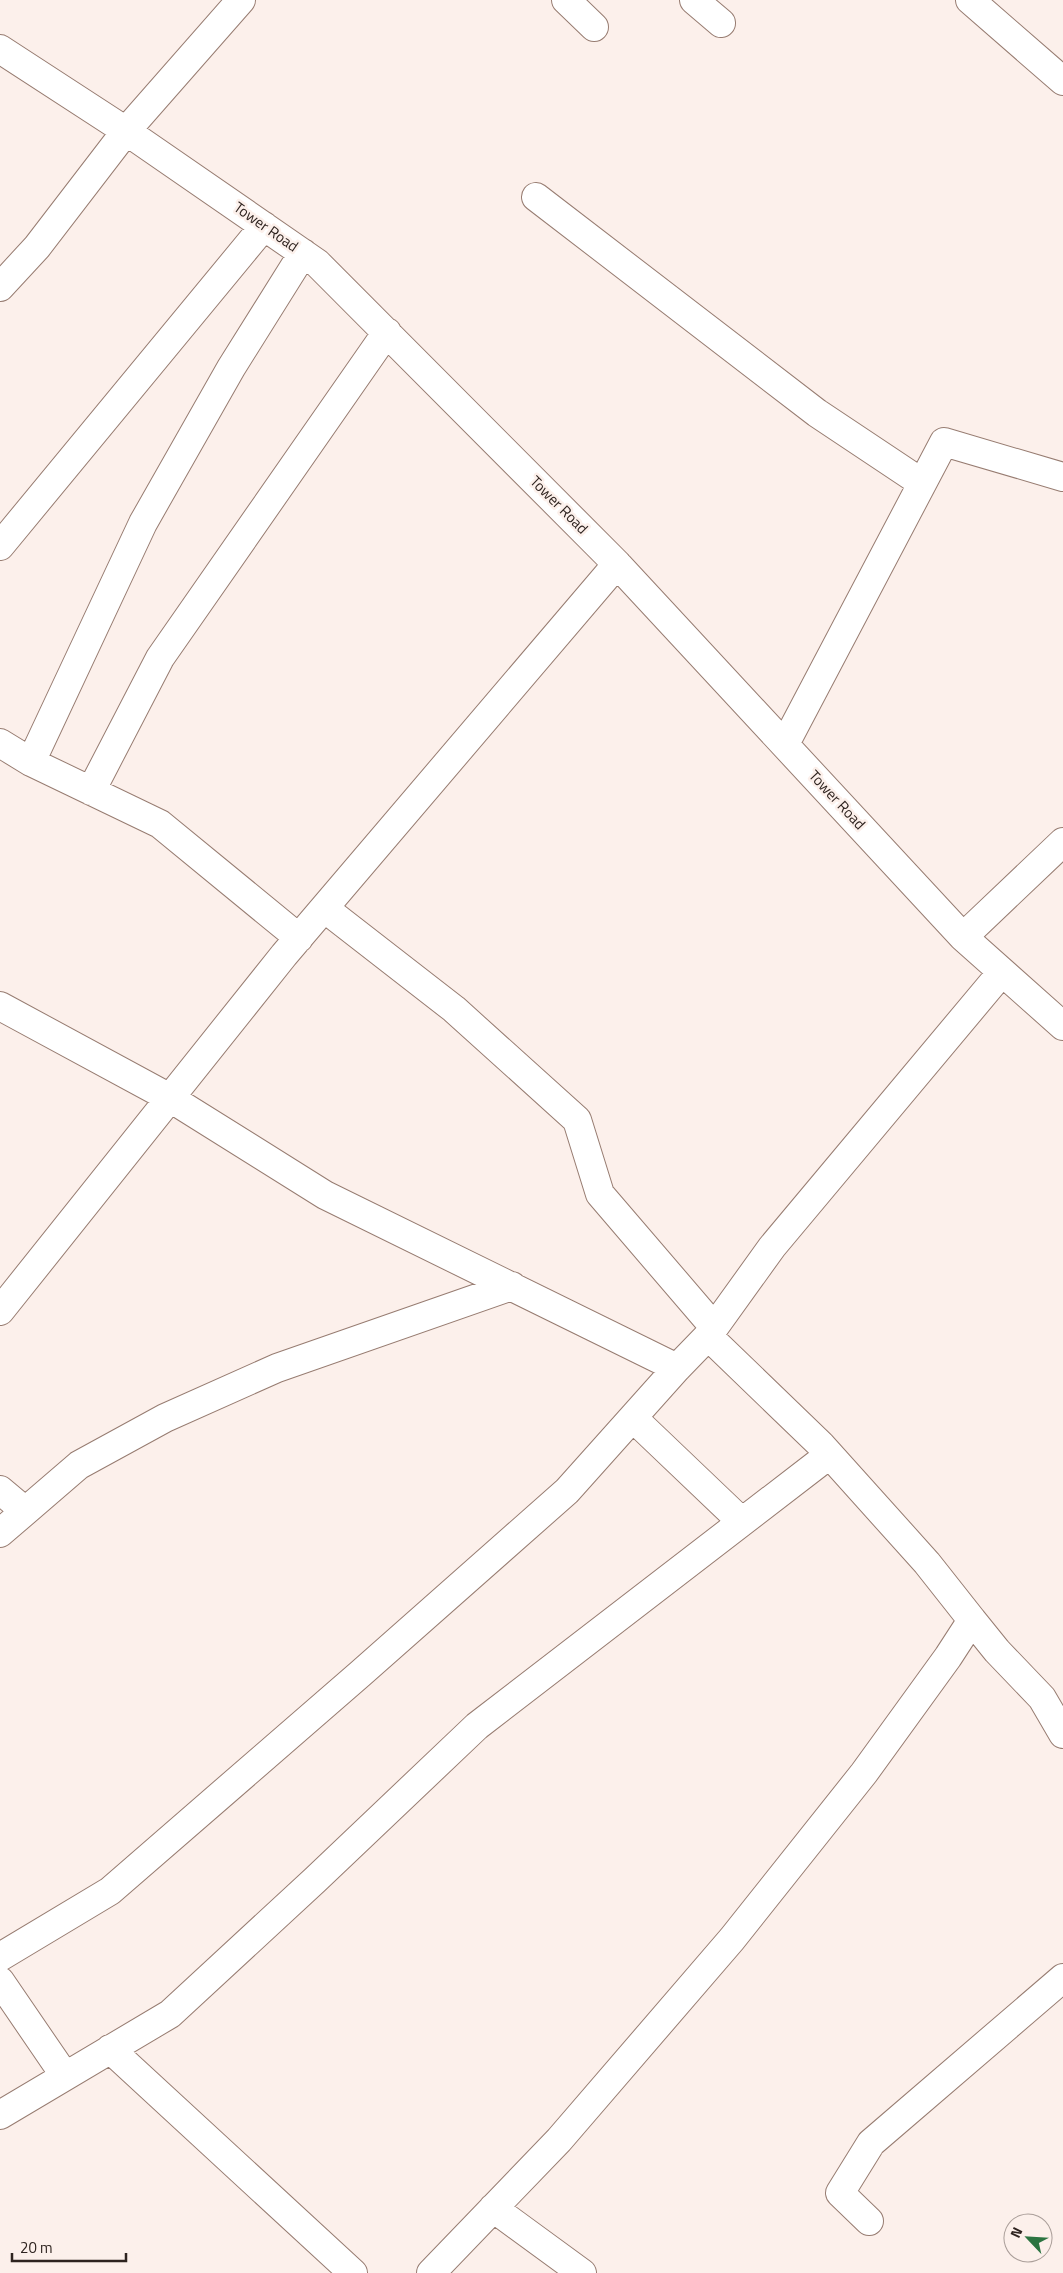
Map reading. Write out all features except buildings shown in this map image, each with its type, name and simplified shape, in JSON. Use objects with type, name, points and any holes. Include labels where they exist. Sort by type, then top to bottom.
[{"type":"street","points":[[0,287],[37,247],[126,131],[241,0]]},
{"type":"street","points":[[566,0],[594,28]]},
{"type":"street","points":[[694,0],[721,23]]},
{"type":"street","points":[[970,0],[1063,81]]},
{"type":"street","name":"Tower Road","points":[[0,49],[126,131],[317,263],[617,564],[963,937],[1062,1024]]},
{"type":"street","points":[[536,197],[817,413],[922,483]]},
{"type":"street","points":[[0,546],[264,226]]},
{"type":"street","points":[[31,762],[143,523],[231,368],[303,253]]},
{"type":"street","points":[[91,791],[160,658],[387,332]]},
{"type":"street","points":[[785,744],[944,442],[1063,477]]},
{"type":"street","points":[[0,1311],[299,938],[617,564]]},
{"type":"street","points":[[0,743],[31,762],[160,824],[299,938]]},
{"type":"street","points":[[963,937],[1063,842]]},
{"type":"street","points":[[324,908],[454,1009],[577,1120],[600,1194],[711,1332],[829,1455],[927,1563],[997,1651],[1042,1698],[1063,1734]]},
{"type":"street","points":[[0,1957],[110,1891],[567,1491],[711,1332],[772,1247],[1002,972]]},
{"type":"street","points":[[0,1006],[170,1098],[325,1195],[677,1368]]},
{"type":"street","points":[[0,1533],[79,1465],[165,1418],[277,1368],[512,1286]]},
{"type":"street","points":[[633,1418],[742,1522]]},
{"type":"street","points":[[0,2115],[170,2014],[477,1726],[829,1455]]},
{"type":"street","points":[[0,1490],[25,1511]]},
{"type":"street","points":[[431,2273],[559,2140],[732,1939],[864,1773],[948,1657],[972,1620]]},
{"type":"street","points":[[869,2221],[840,2193],[871,2143],[1063,1978]]},
{"type":"street","points":[[0,1982],[65,2076]]},
{"type":"street","points":[[110,2049],[353,2273]]},
{"type":"street","points":[[493,2208],[582,2273]]}]
